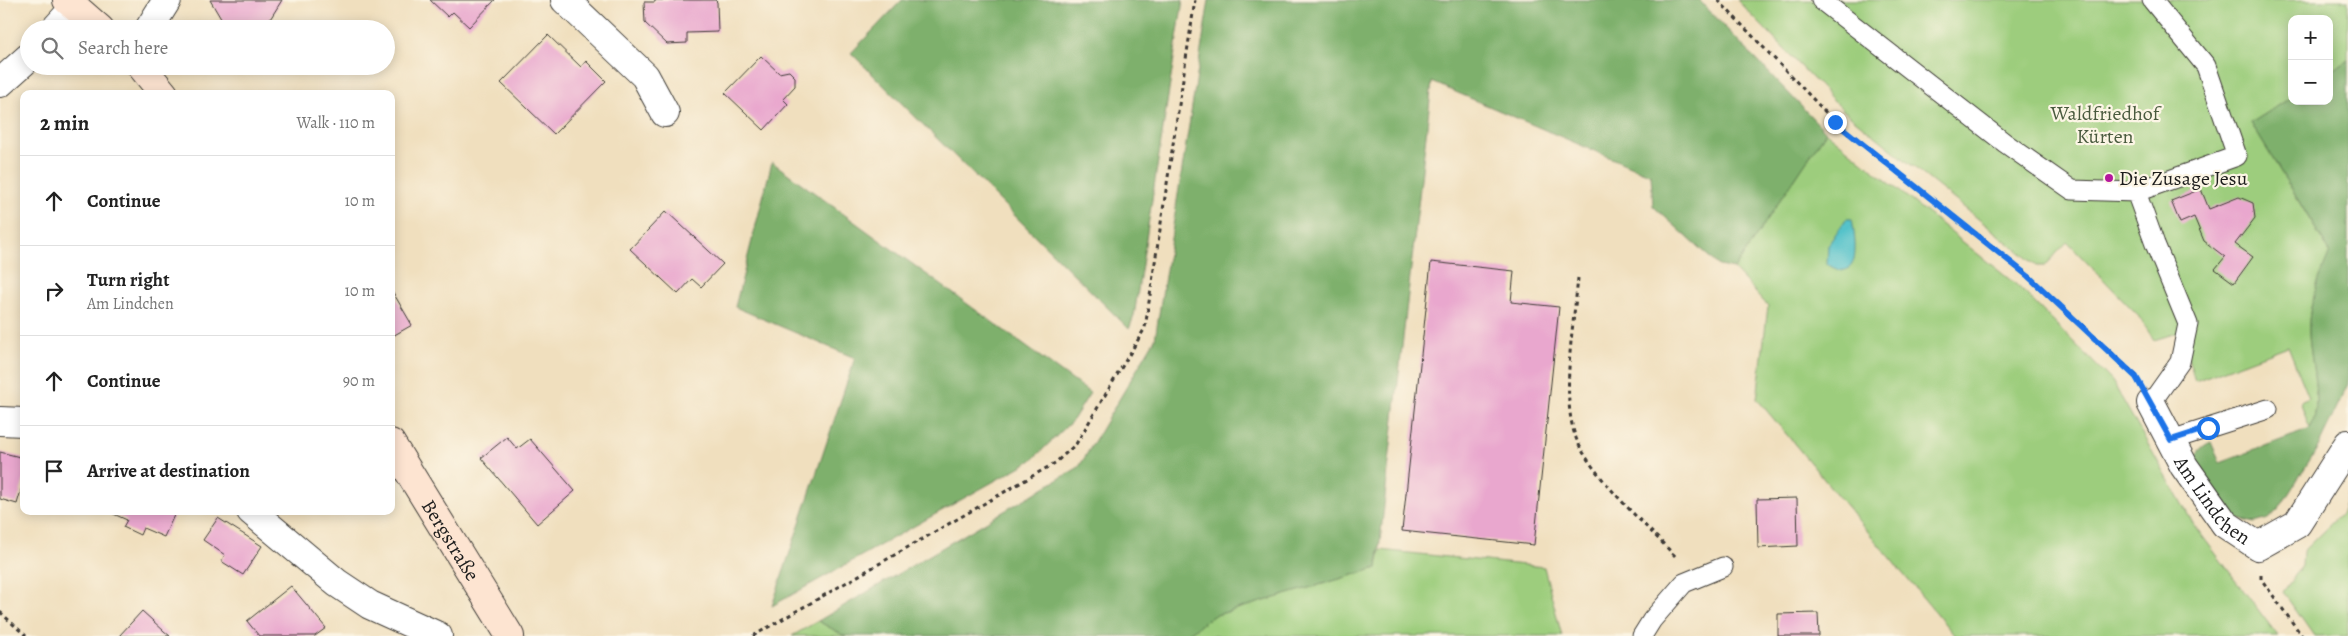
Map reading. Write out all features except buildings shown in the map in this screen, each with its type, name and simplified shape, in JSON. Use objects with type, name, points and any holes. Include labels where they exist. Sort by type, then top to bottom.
[{"type":"main road","points":[[71,3],[90,20]]},
{"type":"main road","points":[[148,75],[161,90]]},
{"type":"main road","name":"Bergstraße","points":[[395,449],[510,636]]},
{"type":"street","points":[[154,20],[166,0]]},
{"type":"street","points":[[565,0],[645,76],[665,113]]},
{"type":"street","points":[[61,20],[71,3]]},
{"type":"street","points":[[0,83],[20,65]]},
{"type":"street","name":"Am Lindchen","points":[[2151,403],[2184,466],[2225,524],[2258,546],[2297,524],[2348,444]]},
{"type":"street","points":[[0,421],[20,422]]},
{"type":"street","points":[[256,515],[337,583],[370,605],[438,636]]},
{"type":"lane","points":[[1821,0],[2005,143],[2072,190],[2136,192],[2237,156],[2206,66],[2152,0]]},
{"type":"lane","points":[[2136,192],[2188,324],[2180,362],[2151,403]]},
{"type":"lane","points":[[2171,440],[2268,409]]},
{"type":"lane","points":[[1642,636],[1652,620],[1684,583],[1723,567]]},
{"type":"path","points":[[753,636],[795,614],[1055,464],[1076,444],[1144,328],[1196,0]]},
{"type":"path","points":[[1718,0],[1835,122],[2028,276],[2136,377],[2151,403]]},
{"type":"path","points":[[1578,278],[1567,391],[1575,437],[1593,468],[1696,578]]},
{"type":"path","points":[[2258,546],[2261,579],[2302,636]]},
{"type":"path","points":[[0,612],[26,636]]},
{"type":"green space","points":[[902,0],[1183,0],[1134,316],[1129,329],[851,53]]},
{"type":"green space","points":[[1209,0],[1699,0],[1826,132],[1734,269],[1719,266],[1653,206],[1651,175],[1432,82],[1377,568],[1213,616],[1185,636],[845,636],[818,621],[1079,467],[1155,339]]},
{"type":"green space","name":"Waldfriedhof Kürten","points":[[1737,0],[2348,0],[2348,60],[2333,70],[2333,15],[2288,15],[2288,100],[2251,123],[2330,253],[2315,290],[2310,310],[2309,330],[2316,407],[2310,429],[2300,402],[2309,398],[2288,346],[2195,381],[2180,332],[2154,340],[2137,314],[2067,242],[2045,266],[2037,266],[1844,111]]},
{"type":"green space","points":[[2348,60],[2348,384],[2318,447],[2279,509],[2268,519],[2255,523],[2233,518],[2194,461],[2200,449],[2211,442],[2220,463],[2310,429],[2316,407],[2316,394],[2309,330],[2310,310],[2315,290],[2330,252],[2251,123],[2288,100],[2288,105],[2333,105],[2333,70]]},
{"type":"green space","points":[[1826,132],[2019,287],[2112,381],[2194,525],[2278,636],[1955,636],[1757,399],[1768,306],[1734,269]]},
{"type":"green space","points":[[772,162],[1090,393],[1073,420],[1032,460],[772,606],[855,358],[735,307]]},
{"type":"green space","points":[[2348,495],[2348,636],[2314,636],[2283,592],[2302,566],[2303,551],[2341,514]]},
{"type":"green space","points":[[1380,550],[1544,567],[1562,636],[1185,636],[1213,616],[1377,568]]},
{"type":"green space","points":[[818,621],[845,636],[792,636]]},
{"type":"water","points":[[1846,219],[1852,219],[1855,238],[1854,258],[1846,270],[1838,270],[1827,264],[1828,245]]},
{"type":"place","name":"Die Zusage Jesu","points":[[2109,178]]},
{"type":"route","points":[[1835,122],[2028,276],[2136,377],[2171,440],[2208,428]]}]
